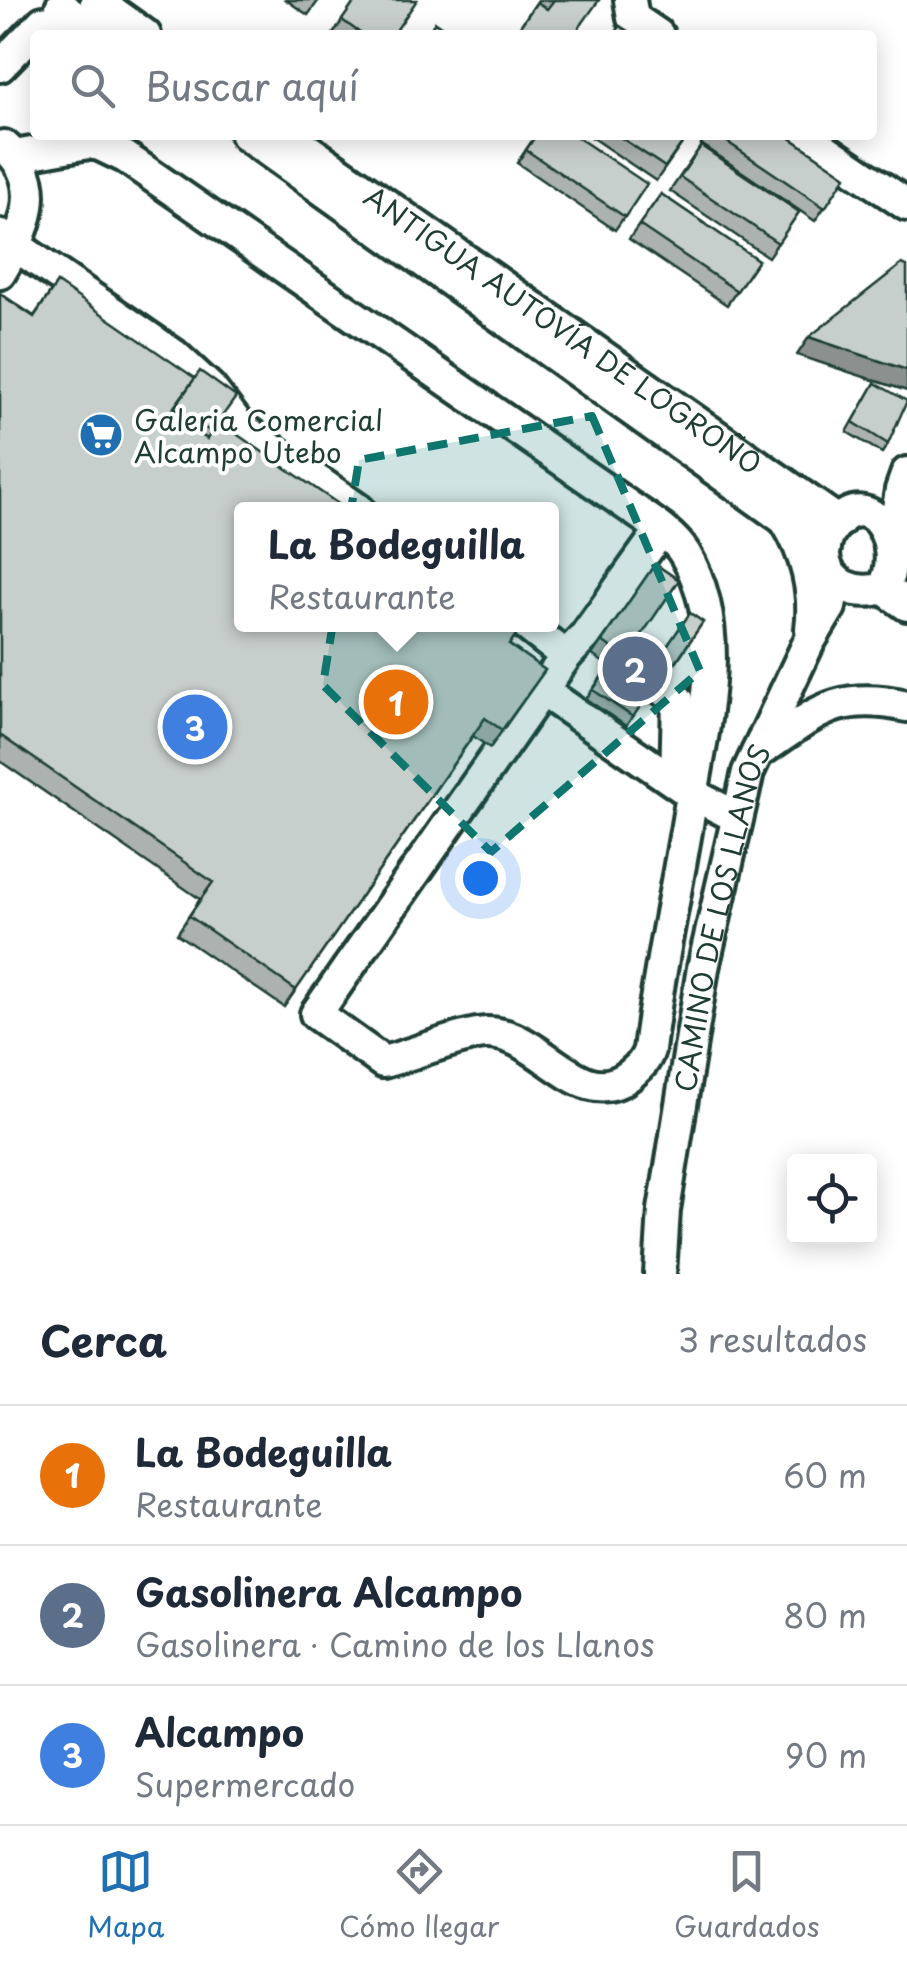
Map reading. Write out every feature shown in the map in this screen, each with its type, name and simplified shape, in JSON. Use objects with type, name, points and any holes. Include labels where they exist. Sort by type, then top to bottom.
[{"type":"street","points":[[50,0],[129,30]]},
{"type":"street","points":[[630,0],[633,18],[651,30]]},
{"type":"street","points":[[35,30],[43,22],[91,18]]},
{"type":"street","points":[[0,66],[30,35]]},
{"type":"street","name":"ANTIGUA AUTOVÍA DE LOGROÑO","points":[[253,140],[784,518],[832,535]]},
{"type":"street","name":"ANTIGUA AUTOVÍA DE LOGROÑO","points":[[295,140],[832,535]]},
{"type":"street","points":[[811,140],[907,206]]},
{"type":"street","points":[[348,502],[240,427],[210,388],[174,355],[5,252],[24,232],[30,204],[8,149],[88,144],[126,157],[661,530],[682,550],[693,571],[706,628],[708,694],[684,788],[644,1063],[616,1086],[597,1087],[572,1076],[523,1042],[486,1032],[384,1062],[316,1014],[543,691],[593,649],[661,530]]},
{"type":"street","points":[[887,521],[904,482]]},
{"type":"street","points":[[855,513],[887,521],[904,545],[906,559],[894,580],[899,601],[870,592],[839,592],[827,568],[832,535],[855,513]]},
{"type":"street","points":[[784,518],[798,541],[812,594],[810,642]]},
{"type":"street","name":"CAMINO DE LOS LLANOS","points":[[660,1274],[664,1210],[703,968],[737,817],[757,753],[810,642],[839,592]]},
{"type":"street","points":[[810,642],[832,622],[848,614],[899,601]]},
{"type":"street","points":[[668,691],[706,628]]},
{"type":"street","points":[[547,632],[593,649],[678,700],[684,788]]},
{"type":"street","points":[[543,691],[684,788],[737,817]]},
{"type":"street","points":[[757,753],[830,705],[866,700],[907,706]]},
{"type":"highlighted area","points":[[592,416],[700,671],[491,852],[323,685],[359,460]]},
{"type":"building","points":[[356,0],[417,0],[396,30],[356,30],[342,20]]},
{"type":"building","points":[[554,0],[599,0],[578,30],[517,30],[537,2],[547,9]]},
{"type":"building","points":[[435,22],[447,30],[429,30]]},
{"type":"building","points":[[533,140],[581,140],[647,184],[625,217],[526,150]]},
{"type":"building","points":[[624,140],[684,140],[665,167]]},
{"type":"building","points":[[724,140],[793,140],[846,176],[825,208]]},
{"type":"building","points":[[701,146],[799,212],[778,243],[680,177]]},
{"type":"building","points":[[661,194],[758,260],[737,291],[639,225]]},
{"type":"building","points":[[902,264],[907,266],[907,370],[809,337]]},
{"type":"building","points":[[57,283],[195,378],[170,414],[207,439],[219,422],[335,502],[234,502],[234,632],[518,632],[509,645],[545,670],[502,730],[485,718],[296,990],[189,916],[213,882],[0,735],[0,294],[34,317]]},
{"type":"building","points":[[200,371],[236,397],[211,432],[174,407]]},
{"type":"building","points":[[875,383],[907,401],[888,444],[853,422]]},
{"type":"building","points":[[655,564],[679,580],[626,658],[602,641]]},
{"type":"building","points":[[690,613],[703,622],[670,670],[657,661]]},
{"type":"building","points":[[613,661],[652,688],[633,717],[593,690]]},
{"type":"place","name":"Galeria Comercial Alcampo Utebo","points":[[101,435]]},
{"type":"place","name":"Gasolinera Alcampo","points":[[635,669]]},
{"type":"place","name":"La Bodeguilla","points":[[396,702]]},
{"type":"place","name":"Alcampo","points":[[195,727]]}]
